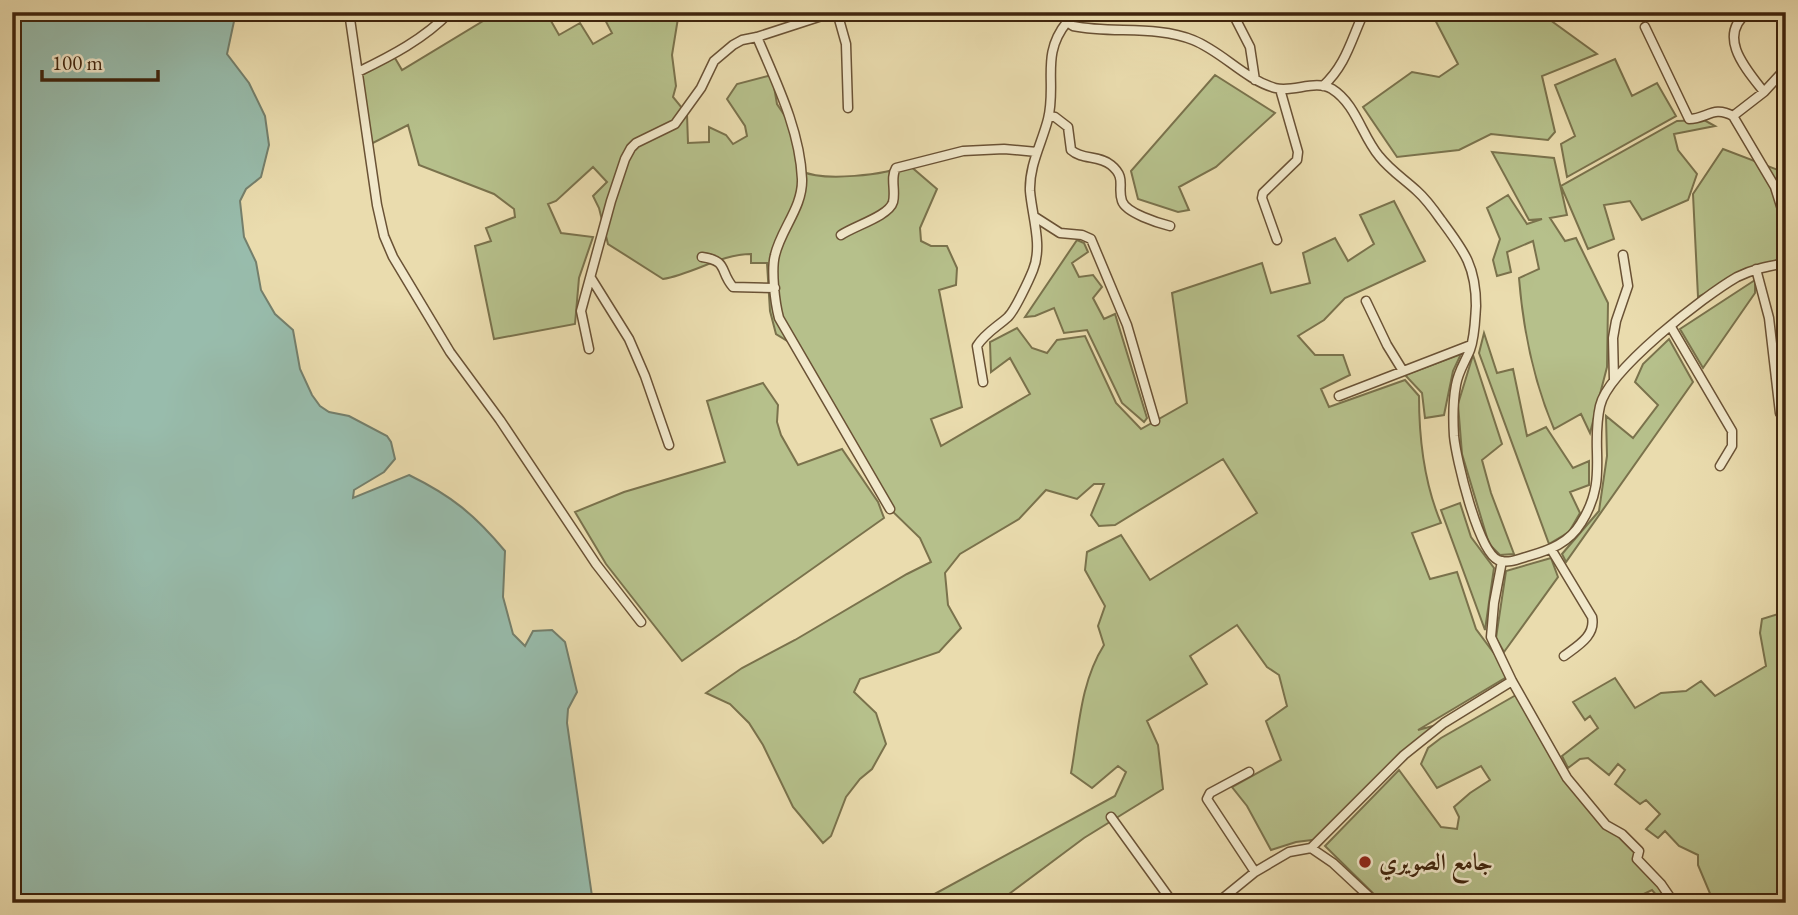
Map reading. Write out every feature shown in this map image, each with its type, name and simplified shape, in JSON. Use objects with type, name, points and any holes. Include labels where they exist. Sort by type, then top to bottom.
[{"type":"street","points":[[349,12],[377,205],[384,236],[393,257],[450,352],[500,420],[596,564],[641,622]]},
{"type":"street","points":[[358,72],[413,43],[435,28],[450,12]]},
{"type":"street","points":[[589,349],[581,311],[625,159],[636,143],[675,124],[701,89],[714,61],[742,40],[835,12],[846,44],[848,108]]},
{"type":"street","points":[[1063,12],[1068,22],[1085,28],[1172,35],[1193,40],[1255,80],[1280,89],[1323,86],[1332,90],[1353,113],[1377,154],[1419,192],[1466,254],[1474,277],[1476,292],[1471,345],[1456,385],[1455,447],[1485,547],[1495,558],[1502,561],[1511,561],[1551,549],[1574,533],[1590,506],[1599,471],[1600,403],[1614,380],[1671,327],[1722,286],[1756,268],[1786,263]]},
{"type":"street","points":[[1232,12],[1250,47],[1255,80]]},
{"type":"street","points":[[1323,86],[1336,74],[1345,60],[1364,12]]},
{"type":"street","points":[[1748,12],[1735,25],[1733,31],[1736,49],[1742,64],[1764,92]]},
{"type":"street","points":[[983,382],[977,346],[989,331],[1008,317],[1036,260],[1035,217],[1030,179],[1049,116],[1051,54],[1057,38],[1068,22]]},
{"type":"street","points":[[1645,27],[1689,119],[1712,111],[1724,111],[1733,116],[1775,187],[1786,222]]},
{"type":"street","points":[[757,37],[795,131],[802,180],[798,201],[775,254],[775,288],[779,318],[890,509]]},
{"type":"street","points":[[1733,116],[1764,92],[1786,68]]},
{"type":"street","points":[[1277,240],[1262,198],[1263,193],[1297,160],[1298,152],[1280,89]]},
{"type":"street","points":[[1049,116],[1055,117],[1068,127],[1071,150],[1113,166],[1121,179],[1122,201],[1128,209],[1170,226]]},
{"type":"street","points":[[841,235],[886,212],[893,204],[893,174],[896,168],[963,151],[1004,149],[1037,152]]},
{"type":"street","points":[[1035,217],[1060,233],[1082,235],[1091,239],[1127,325],[1155,421]]},
{"type":"street","points":[[1614,380],[1613,338],[1628,286],[1623,255]]},
{"type":"street","points":[[702,257],[713,258],[721,263],[729,284],[736,288],[775,288]]},
{"type":"street","points":[[1756,268],[1769,318],[1780,413]]},
{"type":"street","points":[[591,278],[629,339],[669,445]]},
{"type":"street","points":[[1366,300],[1387,345],[1403,370]]},
{"type":"street","points":[[1671,327],[1732,431],[1732,446],[1720,466]]},
{"type":"street","points":[[1339,396],[1471,345]]},
{"type":"street","points":[[1551,549],[1592,617],[1594,625],[1584,641],[1564,656]]},
{"type":"street","points":[[1502,561],[1491,637],[1512,681],[1567,778],[1606,825],[1622,834],[1639,851],[1637,859],[1661,884],[1674,903]]},
{"type":"street","points":[[1217,903],[1255,872],[1289,852],[1311,848],[1404,755],[1444,723],[1512,681]]},
{"type":"street","points":[[1249,772],[1210,793],[1207,799],[1255,872]]},
{"type":"street","points":[[1111,817],[1173,903]]},
{"type":"street","points":[[1311,848],[1333,863],[1371,901]]},
{"type":"green space","points":[[498,12],[548,12],[559,35],[580,23],[593,44],[612,33],[602,14],[606,12],[679,12],[672,55],[676,86],[673,97],[687,114],[688,143],[709,142],[709,127],[726,135],[733,144],[747,136],[745,126],[727,99],[737,84],[772,75],[777,104],[795,131],[801,171],[839,177],[885,172],[909,165],[937,189],[920,228],[921,241],[931,246],[947,246],[957,268],[956,285],[939,290],[962,407],[931,419],[941,446],[1030,394],[1010,358],[991,372],[990,342],[1017,328],[1032,348],[1047,353],[1057,340],[1085,336],[1116,403],[1141,429],[1187,403],[1172,293],[1262,263],[1271,293],[1310,283],[1303,253],[1335,238],[1348,261],[1374,244],[1360,215],[1394,201],[1425,261],[1345,298],[1324,320],[1298,336],[1315,355],[1343,355],[1350,375],[1321,389],[1329,407],[1405,380],[1419,396],[1424,461],[1430,492],[1441,523],[1412,533],[1430,579],[1457,572],[1476,629],[1510,675],[1418,730],[1444,723],[1404,755],[1320,839],[1296,842],[1271,850],[1247,806],[1232,787],[1281,760],[1266,721],[1287,706],[1279,675],[1267,667],[1237,625],[1190,656],[1207,684],[1147,721],[1158,745],[1163,789],[1084,838],[997,903],[918,903],[1115,796],[1126,772],[1118,766],[1092,788],[1071,773],[1085,691],[1104,645],[1098,626],[1105,606],[1085,570],[1087,552],[1121,535],[1150,580],[1257,513],[1223,459],[1115,525],[1099,526],[1091,515],[1104,484],[1094,484],[1077,499],[1046,490],[1019,519],[960,554],[945,573],[948,605],[961,628],[939,652],[860,679],[854,692],[876,713],[886,744],[872,769],[846,797],[831,836],[823,843],[793,807],[763,745],[749,723],[730,704],[706,693],[742,668],[931,562],[920,538],[890,509],[797,347],[776,334],[770,311],[767,263],[751,263],[751,254],[740,255],[663,279],[608,244],[599,208],[593,196],[607,182],[593,167],[556,201],[548,204],[561,233],[593,237],[579,278],[575,324],[494,339],[475,246],[491,241],[486,228],[515,217],[514,209],[494,194],[419,165],[408,125],[369,145],[358,72],[383,60],[395,58],[402,70]]},
{"type":"green space","points":[[1431,12],[1539,12],[1597,54],[1542,76],[1555,132],[1548,140],[1491,134],[1459,150],[1397,157],[1363,107],[1412,72],[1439,77],[1458,64]]},
{"type":"green space","points":[[1615,59],[1632,96],[1657,83],[1676,116],[1567,177],[1561,144],[1575,136],[1555,85]]},
{"type":"green space","points":[[1215,75],[1275,113],[1216,167],[1179,187],[1189,210],[1178,212],[1138,199],[1131,171]]},
{"type":"green space","points":[[1704,120],[1715,126],[1674,134],[1678,150],[1697,174],[1688,200],[1642,220],[1630,201],[1604,205],[1614,239],[1588,249],[1561,186],[1677,121]]},
{"type":"green space","points":[[1723,149],[1786,173],[1786,250],[1779,259],[1698,297],[1693,194]]},
{"type":"green space","points":[[1492,152],[1554,158],[1567,215],[1550,218],[1565,241],[1576,238],[1608,303],[1607,367],[1590,433],[1581,414],[1554,429],[1535,374],[1523,316],[1519,278],[1539,269],[1533,241],[1507,252],[1511,272],[1497,276],[1493,260],[1500,239],[1487,208],[1508,195],[1527,224],[1542,219],[1529,220]]},
{"type":"green space","points":[[1077,240],[1084,243],[1088,252],[1072,263],[1079,277],[1093,275],[1102,287],[1093,298],[1104,319],[1115,314],[1147,418],[1144,422],[1122,403],[1087,330],[1064,333],[1054,308],[1025,317]]},
{"type":"green space","points":[[1755,280],[1755,293],[1703,368],[1680,329]]},
{"type":"green space","points":[[1484,333],[1497,373],[1513,369],[1527,436],[1546,427],[1573,468],[1589,461],[1589,485],[1570,492],[1580,513],[1569,532],[1549,544],[1479,353]]},
{"type":"green space","points":[[1669,339],[1693,382],[1566,562],[1562,554],[1599,511],[1607,456],[1606,416],[1633,438],[1658,405],[1635,382],[1643,364]]},
{"type":"green space","points":[[1461,354],[1453,371],[1444,415],[1425,418],[1422,393],[1405,375]]},
{"type":"green space","points":[[1473,355],[1502,444],[1482,460],[1491,493],[1514,554],[1500,555],[1489,544],[1462,454],[1458,404]]},
{"type":"green space","points":[[763,383],[778,405],[777,422],[781,435],[798,465],[842,449],[878,502],[884,518],[682,661],[606,564],[575,512],[624,492],[725,462],[707,401]]},
{"type":"green space","points":[[1460,503],[1471,537],[1494,568],[1485,630],[1441,510]]},
{"type":"green space","points":[[1551,558],[1558,577],[1504,652],[1496,638],[1506,571]]},
{"type":"green space","points":[[1778,614],[1786,619],[1786,903],[1714,903],[1698,865],[1698,855],[1679,846],[1665,831],[1658,838],[1646,829],[1660,814],[1646,800],[1640,804],[1615,784],[1625,770],[1618,764],[1609,775],[1588,758],[1580,759],[1568,768],[1562,756],[1598,728],[1590,716],[1585,720],[1573,702],[1615,678],[1635,708],[1661,693],[1686,691],[1701,681],[1715,696],[1766,666],[1760,633],[1762,619]]},
{"type":"green space","points":[[1516,695],[1567,779],[1597,815],[1639,851],[1637,859],[1676,903],[1663,903],[1652,890],[1625,903],[1383,903],[1325,846],[1399,770],[1441,827],[1457,829],[1459,817],[1454,807],[1490,780],[1481,766],[1437,788],[1421,764],[1428,748]]},
{"type":"shaded area","points":[[12,12],[236,12],[227,54],[249,83],[265,116],[269,145],[261,177],[246,189],[240,201],[244,237],[256,262],[261,290],[275,314],[293,330],[300,369],[320,406],[329,412],[349,416],[387,436],[391,442],[395,459],[384,472],[354,490],[353,498],[409,475],[450,499],[473,517],[505,551],[503,597],[513,634],[525,646],[533,631],[552,630],[565,642],[577,692],[568,709],[567,723],[593,903],[12,903]]},
{"type":"place","name":"جامع الصويري","points":[[1365,862]]}]
